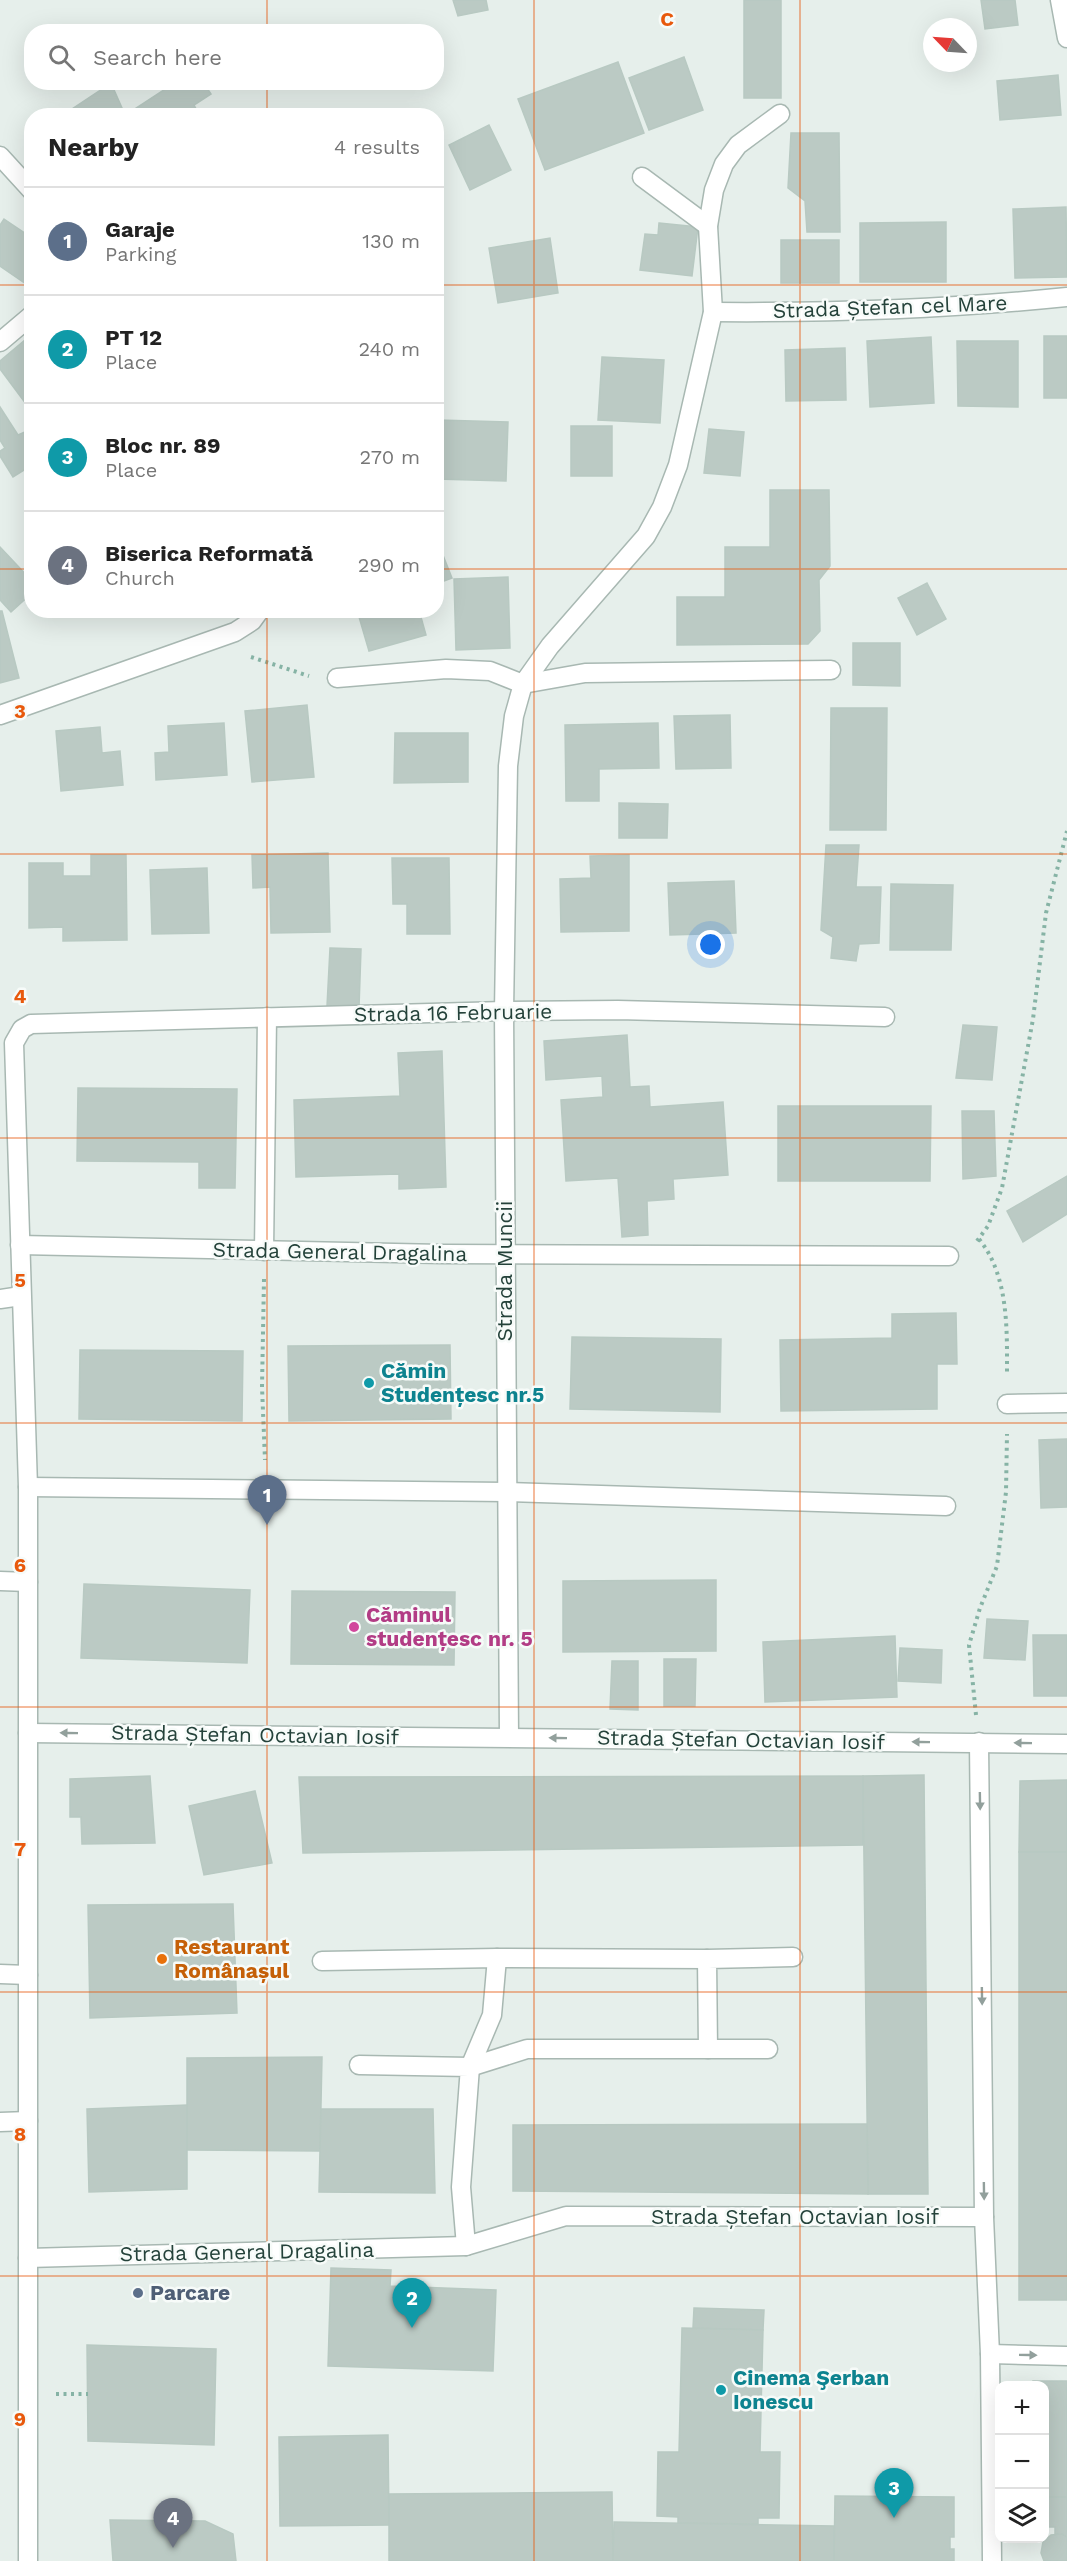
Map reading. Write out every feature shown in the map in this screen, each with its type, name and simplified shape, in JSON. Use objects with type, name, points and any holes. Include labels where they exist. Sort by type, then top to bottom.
[{"type":"street","points":[[1060,0],[1067,38]]},
{"type":"street","points":[[523,684],[550,646],[646,536],[662,507],[678,465],[713,312],[708,226],[714,190],[724,164],[738,145],[780,114]]},
{"type":"street","points":[[0,156],[24,182]]},
{"type":"street","points":[[642,177],[708,226]]},
{"type":"street","name":"Strada Ștefan cel Mare","points":[[713,312],[806,313],[1010,303],[1067,297]]},
{"type":"street","points":[[0,342],[24,322]]},
{"type":"street","points":[[0,715],[214,641],[235,632],[254,618]]},
{"type":"street","points":[[337,678],[446,669],[490,671],[523,684],[585,673],[831,670]]},
{"type":"street","name":"Strada Muncii","points":[[509,1737],[504,1011],[508,766],[514,716],[523,684]]},
{"type":"street","name":"Strada 16 Februarie","points":[[20,1245],[14,1043],[22,1029],[31,1024],[504,1011],[641,1011],[885,1017]]},
{"type":"street","points":[[264,1251],[267,1017]]},
{"type":"street","points":[[20,1245],[28,1487],[28,2561]]},
{"type":"street","name":"Strada General Dragalina","points":[[20,1245],[504,1254],[949,1256]]},
{"type":"street","points":[[0,1299],[21,1296]]},
{"type":"street","points":[[1007,1404],[1067,1403]]},
{"type":"street","points":[[28,1487],[506,1492],[946,1506]]},
{"type":"street","points":[[0,1581],[28,1582]]},
{"type":"street","name":"Strada Ștefan Octavian Iosif","points":[[28,1733],[1067,1744]]},
{"type":"street","points":[[979,1742],[984,2217],[990,2354],[992,2561]]},
{"type":"street","points":[[322,1961],[793,1957]]},
{"type":"street","points":[[466,2246],[461,2187],[470,2067],[492,2015],[497,1958]]},
{"type":"street","points":[[707,1959],[708,2049]]},
{"type":"street","points":[[0,1974],[28,1975]]},
{"type":"street","points":[[359,2065],[470,2067],[527,2049],[768,2049]]},
{"type":"street","points":[[0,2122],[28,2121]]},
{"type":"street","name":"Strada Ștefan Octavian Iosif","points":[[466,2246],[566,2216],[984,2217]]},
{"type":"street","name":"Strada General Dragalina","points":[[28,2258],[466,2246]]},
{"type":"street","points":[[990,2354],[1067,2356]]},
{"type":"path","points":[[214,641],[305,676],[337,678]]},
{"type":"path","points":[[949,1256],[967,1251],[979,1239],[988,1226],[1002,1188],[1033,1019],[1046,912],[1067,831]]},
{"type":"path","points":[[979,1239],[989,1251],[998,1275],[1007,1330],[1006,1492],[997,1566],[980,1608],[969,1646],[979,1742]]},
{"type":"path","points":[[264,1251],[262,1387],[266,1489]]},
{"type":"path","points":[[47,2394],[88,2394]]},
{"type":"building","points":[[453,0],[486,0],[488,10],[458,16]]},
{"type":"building","points":[[744,0],[781,0],[781,98],[744,98]]},
{"type":"building","points":[[981,0],[1015,0],[1018,25],[985,29]]},
{"type":"building","points":[[684,57],[703,110],[649,130],[629,78]]},
{"type":"building","points":[[618,62],[644,133],[545,170],[518,99]]},
{"type":"building","points":[[1058,75],[1061,115],[1000,120],[997,81]]},
{"type":"building","points":[[100,90],[114,90],[122,108],[74,108]]},
{"type":"building","points":[[164,90],[208,90],[211,94],[194,105],[196,108],[136,108]]},
{"type":"building","points":[[489,125],[511,170],[470,190],[449,145]]},
{"type":"building","points":[[791,133],[839,133],[840,232],[807,232],[805,201],[788,188]]},
{"type":"building","points":[[1066,207],[1067,277],[1015,278],[1013,209]]},
{"type":"building","points":[[4,219],[24,233],[24,282],[0,266],[0,225]]},
{"type":"building","points":[[946,222],[946,282],[860,282],[860,223]]},
{"type":"building","points":[[659,223],[698,227],[692,276],[640,270],[645,234],[658,235]]},
{"type":"building","points":[[550,238],[558,293],[498,303],[489,248]]},
{"type":"building","points":[[781,240],[839,240],[839,283],[781,283]]},
{"type":"building","points":[[1044,336],[1067,336],[1067,398],[1044,398]]},
{"type":"building","points":[[931,337],[934,403],[870,407],[867,341]]},
{"type":"building","points":[[24,341],[24,401],[0,369],[0,361]]},
{"type":"building","points":[[957,341],[1018,341],[1018,407],[958,406]]},
{"type":"building","points":[[845,348],[846,400],[786,401],[785,350]]},
{"type":"building","points":[[602,357],[664,360],[660,423],[598,420]]},
{"type":"building","points":[[0,407],[18,435],[24,432],[24,470],[13,477],[0,456],[0,451],[5,448],[0,440]]},
{"type":"building","points":[[444,420],[508,422],[506,481],[444,479]]},
{"type":"building","points":[[571,426],[612,426],[612,476],[571,476]]},
{"type":"building","points":[[709,429],[744,432],[740,476],[704,473]]},
{"type":"building","points":[[770,490],[829,490],[830,566],[819,580],[820,631],[808,644],[677,645],[677,597],[725,597],[725,547],[770,547]]},
{"type":"building","points":[[0,547],[24,572],[24,600],[11,612],[0,600]]},
{"type":"building","points":[[444,558],[452,578],[444,581]]},
{"type":"building","points":[[508,577],[510,648],[456,650],[454,579]]},
{"type":"building","points":[[927,583],[946,619],[917,635],[898,598]]},
{"type":"building","points":[[0,611],[2,611],[19,678],[0,683]]},
{"type":"building","points":[[359,618],[421,618],[426,635],[369,651]]},
{"type":"building","points":[[853,643],[900,643],[900,686],[853,685]]},
{"type":"building","points":[[307,705],[314,777],[252,782],[245,711]]},
{"type":"building","points":[[831,708],[887,708],[886,830],[830,830]]},
{"type":"building","points":[[730,715],[731,768],[676,769],[674,716]]},
{"type":"building","points":[[224,723],[227,775],[156,780],[155,753],[169,752],[168,726]]},
{"type":"building","points":[[658,723],[659,768],[599,769],[599,801],[566,801],[565,725]]},
{"type":"building","points":[[100,727],[102,753],[120,751],[123,785],[61,791],[56,731]]},
{"type":"building","points":[[395,733],[468,733],[468,782],[394,783]]},
{"type":"building","points":[[619,803],[668,804],[667,838],[619,838]]},
{"type":"building","points":[[826,845],[859,845],[856,887],[881,887],[879,943],[859,944],[856,961],[831,958],[833,937],[821,930]]},
{"type":"building","points":[[328,853],[330,932],[271,933],[270,887],[253,888],[252,855]]},
{"type":"building","points":[[91,855],[126,855],[127,940],[63,941],[63,927],[29,928],[29,863],[63,863],[63,876],[91,876]]},
{"type":"building","points":[[629,855],[629,931],[561,932],[560,879],[591,878],[590,856]]},
{"type":"building","points":[[392,858],[449,858],[450,934],[407,934],[407,904],[393,904]]},
{"type":"building","points":[[207,868],[209,933],[152,934],[150,870]]},
{"type":"building","points":[[734,881],[736,933],[670,935],[668,883]]},
{"type":"building","points":[[891,884],[953,885],[951,950],[890,950]]},
{"type":"building","points":[[330,948],[361,949],[359,1008],[327,1006]]},
{"type":"building","points":[[963,1025],[997,1027],[992,1080],[956,1078]]},
{"type":"building","points":[[627,1035],[630,1087],[649,1086],[650,1107],[723,1102],[728,1175],[673,1179],[674,1199],[647,1201],[648,1235],[622,1237],[618,1178],[566,1181],[561,1100],[603,1097],[602,1076],[546,1080],[544,1041]]},
{"type":"building","points":[[442,1051],[446,1187],[399,1189],[399,1174],[296,1177],[294,1100],[400,1096],[398,1053]]},
{"type":"building","points":[[78,1088],[237,1089],[235,1188],[199,1188],[199,1162],[77,1161]]},
{"type":"building","points":[[778,1106],[931,1106],[930,1181],[778,1181]]},
{"type":"building","points":[[962,1111],[994,1111],[996,1176],[963,1179]]},
{"type":"building","points":[[1067,1176],[1067,1214],[1023,1242],[1007,1211]]},
{"type":"building","points":[[956,1313],[957,1364],[937,1364],[937,1409],[781,1411],[780,1340],[892,1338],[892,1314]]},
{"type":"building","points":[[572,1337],[721,1339],[720,1412],[570,1409]]},
{"type":"building","name":"Cămin Studențesc nr.5","points":[[450,1345],[451,1419],[289,1421],[288,1346]]},
{"type":"building","points":[[80,1350],[243,1351],[242,1421],[79,1419]]},
{"type":"building","points":[[1067,1439],[1067,1507],[1041,1508],[1039,1440]]},
{"type":"building","points":[[716,1580],[716,1651],[563,1652],[563,1581]]},
{"type":"building","points":[[84,1584],[250,1590],[247,1663],[81,1658]]},
{"type":"building","points":[[292,1591],[455,1592],[454,1665],[291,1664]]},
{"type":"building","points":[[987,1619],[1028,1621],[1025,1660],[984,1658]]},
{"type":"building","points":[[1033,1635],[1067,1635],[1067,1696],[1034,1696]]},
{"type":"building","points":[[895,1636],[897,1697],[765,1702],[763,1642]]},
{"type":"building","points":[[900,1648],[942,1650],[941,1683],[898,1681]]},
{"type":"building","points":[[664,1659],[696,1659],[695,1706],[664,1706]]},
{"type":"building","points":[[612,1661],[638,1661],[638,1710],[610,1709]]},
{"type":"building","points":[[924,1775],[928,2194],[868,2194],[863,1776]]},
{"type":"building","points":[[150,1776],[155,1843],[82,1844],[81,1817],[70,1817],[70,1779]]},
{"type":"building","points":[[863,1776],[863,1845],[303,1853],[299,1777]]},
{"type":"building","points":[[1067,1780],[1067,1852],[1019,1852],[1020,1781]]},
{"type":"building","points":[[255,1791],[272,1863],[204,1875],[189,1806]]},
{"type":"building","points":[[1019,1852],[1067,1852],[1067,2300],[1019,2300]]},
{"type":"building","name":"Restaurant Românașul","points":[[233,1904],[237,2013],[90,2018],[88,1905]]},
{"type":"building","points":[[322,2057],[320,2151],[187,2150],[187,2058]]},
{"type":"building","points":[[187,2105],[187,2189],[89,2192],[87,2109]]},
{"type":"building","points":[[321,2109],[433,2109],[435,2193],[319,2192]]},
{"type":"building","points":[[867,2124],[868,2194],[513,2191],[513,2125]]},
{"type":"building","points":[[331,2268],[391,2270],[390,2286],[496,2290],[493,2371],[328,2366]]},
{"type":"building","points":[[694,2308],[764,2310],[763,2330],[693,2328]]},
{"type":"building","name":"Cinema Şerban Ionescu","points":[[682,2328],[763,2330],[760,2452],[780,2452],[779,2518],[758,2518],[758,2524],[678,2523],[678,2517],[657,2516],[658,2452],[679,2452]]},
{"type":"building","points":[[87,2345],[216,2349],[214,2445],[88,2441]]},
{"type":"building","points":[[1049,2381],[1067,2381],[1067,2497],[1049,2497]]},
{"type":"building","points":[[388,2435],[389,2525],[280,2526],[279,2437]]},
{"type":"building","points":[[612,2492],[613,2561],[389,2561],[389,2494]]},
{"type":"building","points":[[835,2496],[954,2497],[954,2537],[950,2537],[950,2549],[954,2549],[954,2561],[834,2561]]},
{"type":"building","points":[[1049,2497],[1067,2497],[1067,2537],[1055,2534],[1055,2527],[1049,2527]]},
{"type":"building","points":[[110,2520],[205,2521],[233,2534],[236,2561],[113,2561]]},
{"type":"building","points":[[614,2522],[834,2526],[834,2561],[613,2561]]},
{"type":"building","points":[[1062,2534],[1067,2537],[1067,2561],[1044,2561],[1041,2553],[1043,2543],[1049,2543],[1051,2535]]},
{"type":"place","name":"Cămin Studențesc nr.5","points":[[369,1383]]},
{"type":"place","name":"Garaje","points":[[267,1525]]},
{"type":"place","name":"Căminul studențesc nr. 5","points":[[354,1627]]},
{"type":"place","name":"Restaurant Românașul","points":[[162,1959]]},
{"type":"place","name":"Parcare","points":[[138,2293]]},
{"type":"place","name":"PT 12","points":[[412,2328]]},
{"type":"place","name":"Cinema Şerban Ionescu","points":[[721,2390]]},
{"type":"place","name":"Bloc nr. 89","points":[[894,2518]]},
{"type":"place","name":"Biserica Reformată","points":[[173,2548]]}]
